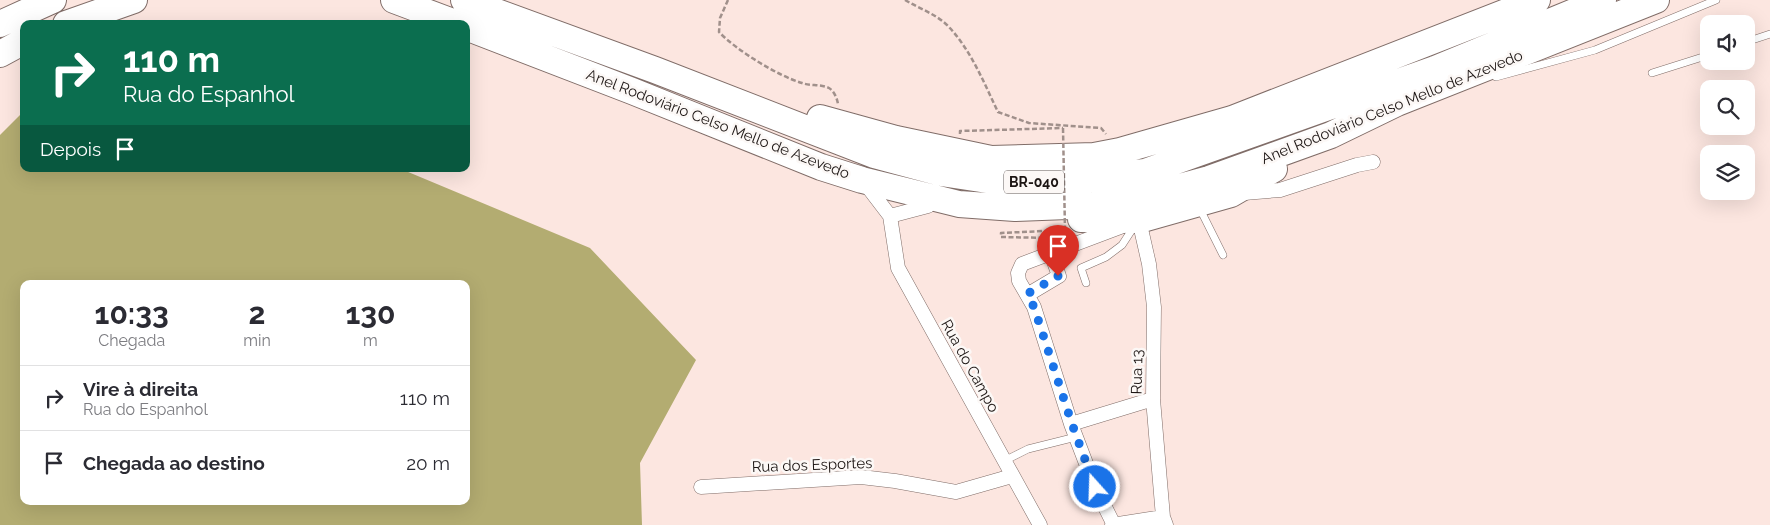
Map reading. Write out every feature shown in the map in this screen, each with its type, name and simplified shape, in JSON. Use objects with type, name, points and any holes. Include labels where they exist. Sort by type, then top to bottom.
[{"type":"highway","points":[[21,12],[53,0]]},
{"type":"highway","points":[[77,20],[134,0]]},
{"type":"highway","points":[[394,0],[447,20]]},
{"type":"highway","name":"Anel Rodoviário Celso Mello de Azevedo","points":[[464,0],[655,70],[874,154],[941,172],[1008,183],[1076,181],[1145,172],[1435,69],[1603,0]]},
{"type":"highway","points":[[655,70],[692,75],[791,110],[896,139],[991,159],[1059,152],[1094,156],[1120,151],[1232,120],[1537,0]]},
{"type":"highway","name":"Anel Rodoviário Celso Mello de Azevedo","points":[[470,29],[821,167],[862,180],[959,204],[1015,208],[1094,205],[1154,194],[1209,179],[1331,135],[1397,103],[1656,0]]},
{"type":"highway","points":[[0,54],[20,43]]},
{"type":"highway","points":[[896,189],[928,206],[971,217],[1139,220],[1231,194],[1331,135]]},
{"type":"street","points":[[1231,194],[1280,190],[1357,165],[1373,162]]},
{"type":"street","name":"Rua do Campo","points":[[862,180],[890,216],[898,268],[1040,525]]},
{"type":"street","points":[[890,216],[928,206]]},
{"type":"street","points":[[1139,220],[1022,264],[1018,273],[1020,281],[1034,307],[1076,437],[1095,487],[1113,525],[1165,521]]},
{"type":"street","name":"Rua 13","points":[[1139,220],[1149,264],[1154,307],[1152,399],[1165,521]]},
{"type":"street","points":[[1027,294],[1058,276],[1051,253]]},
{"type":"street","points":[[1072,424],[1152,399]]},
{"type":"street","name":"Rua dos Esportes","points":[[701,486],[860,477],[956,492],[1012,476]]},
{"type":"lane","points":[[1491,78],[1596,50],[1716,0]]},
{"type":"lane","points":[[1755,39],[1770,34]]},
{"type":"lane","points":[[1652,73],[1700,58]]},
{"type":"lane","points":[[1397,103],[1463,86]]},
{"type":"lane","points":[[1197,203],[1224,256]]},
{"type":"lane","points":[[1086,283],[1081,268],[1106,257],[1122,245],[1139,220]]},
{"type":"lane","points":[[1004,461],[1028,449],[1076,437]]},
{"type":"path","points":[[728,0],[720,18],[719,32],[729,43],[772,70],[801,83],[829,88],[837,98],[838,114],[835,122]]},
{"type":"path","points":[[906,0],[918,8],[928,11],[948,25],[967,51],[998,112],[1022,121],[1101,128],[1120,151]]},
{"type":"path","points":[[1036,123],[1036,128]]},
{"type":"path","points":[[959,139],[960,131],[1063,128],[1065,230],[1002,233],[1001,237],[1063,238],[1073,245]]},
{"type":"shaded area","points":[[20,115],[20,172],[408,172],[590,248],[696,360],[640,463],[642,525],[0,525],[0,135]]},
{"type":"route","points":[[1058,276],[1027,294],[1034,307],[1072,424],[1095,487]]}]
